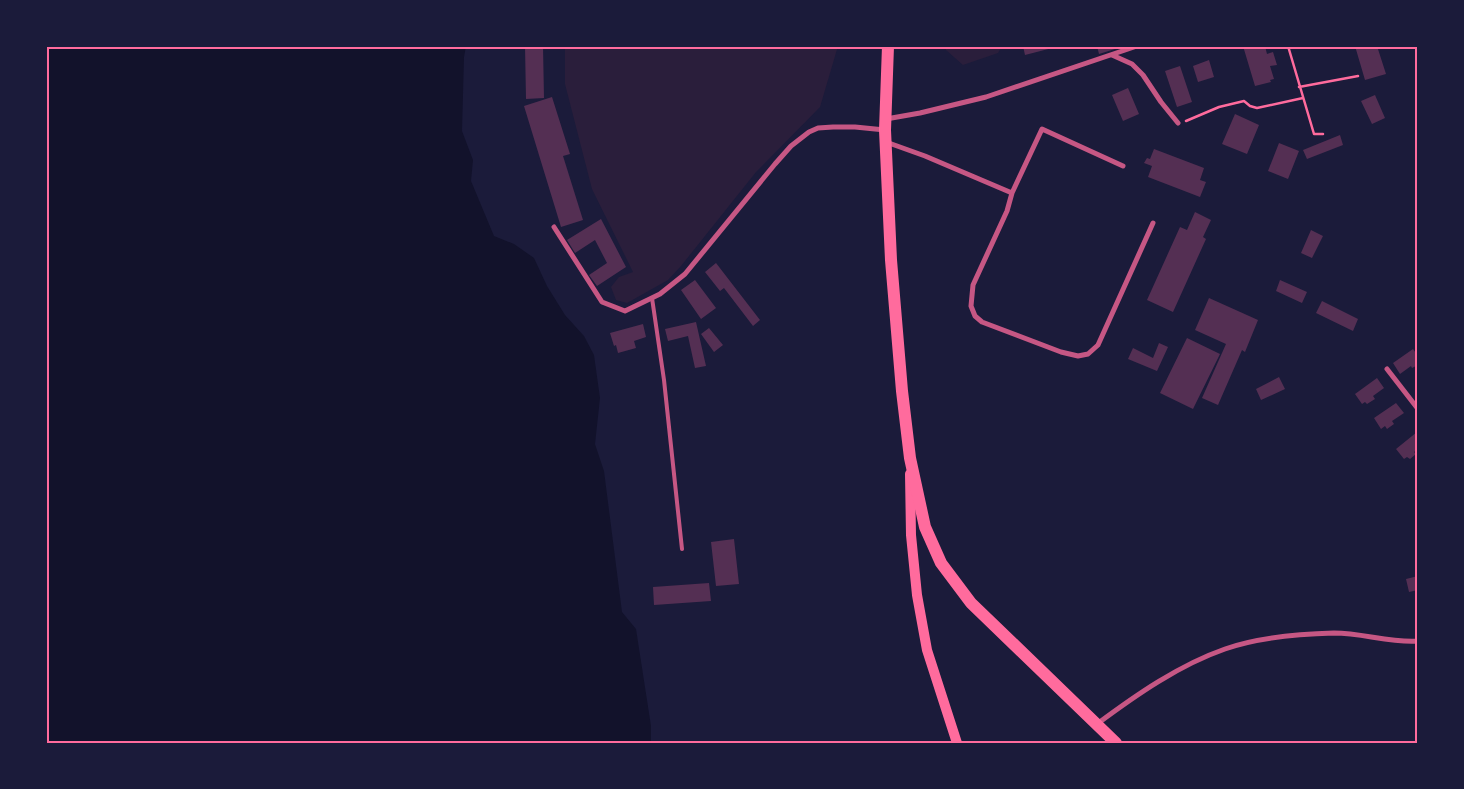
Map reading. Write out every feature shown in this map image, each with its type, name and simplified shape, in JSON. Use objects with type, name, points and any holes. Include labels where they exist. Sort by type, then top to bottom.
[{"type":"main road","points":[[888,46],[886,130],[891,260],[902,391],[910,458],[925,527],[941,563],[971,603],[1116,743]]},
{"type":"main road","points":[[910,458],[911,535],[917,595],[927,650],[957,743]]},
{"type":"street","points":[[886,130],[920,113],[986,97],[1137,46]]},
{"type":"street","points":[[1112,55],[1132,64],[1143,75],[1160,102],[1178,124]]},
{"type":"street","points":[[554,227],[602,302],[625,311],[652,298],[685,274],[791,146],[808,132],[818,128],[833,126],[886,130],[925,156],[1012,193]]},
{"type":"street","points":[[1123,166],[1042,129],[1012,193],[1007,211],[973,285],[971,306],[975,316],[982,322],[1061,352],[1078,356],[1088,354],[1098,346],[1153,223]]},
{"type":"street","points":[[1387,369],[1418,409]]},
{"type":"street","points":[[1097,724],[1121,706],[1182,668],[1225,649],[1268,638],[1336,633],[1401,642],[1418,641]]},
{"type":"lane","points":[[652,298],[664,380],[682,549]]},
{"type":"path","points":[[1288,46],[1314,134],[1323,134]]},
{"type":"path","points":[[1300,87],[1358,76]]},
{"type":"path","points":[[1178,124],[1220,107],[1244,101],[1250,106],[1257,108],[1303,98]]},
{"type":"shaded area","points":[[46,46],[466,46],[462,131],[473,160],[471,181],[494,236],[514,244],[534,258],[547,286],[565,315],[584,336],[594,355],[600,398],[595,444],[604,471],[622,612],[636,629],[651,726],[651,743],[46,743]]},
{"type":"shaded area","points":[[565,46],[838,46],[820,107],[756,172],[668,280],[627,303],[616,300],[611,287],[619,277],[633,272],[592,189],[565,84]]},
{"type":"shaded area","points":[[945,46],[1002,46],[998,53],[963,65],[946,50]]},
{"type":"building","points":[[525,46],[543,46],[544,98],[526,99]]},
{"type":"building","points":[[1023,46],[1056,46],[1056,47],[1025,55]]},
{"type":"building","points":[[1097,46],[1115,46],[1115,49],[1099,54]]},
{"type":"building","points":[[1243,46],[1265,46],[1267,54],[1273,52],[1277,65],[1270,66],[1274,79],[1270,80],[1271,82],[1255,86]]},
{"type":"building","points":[[1355,46],[1377,46],[1386,74],[1365,80]]},
{"type":"building","points":[[1209,60],[1214,77],[1198,82],[1193,66]]},
{"type":"building","points":[[1180,66],[1192,102],[1177,107],[1165,71]]},
{"type":"building","points":[[1128,88],[1139,114],[1123,121],[1112,95]]},
{"type":"building","points":[[1375,95],[1385,118],[1372,124],[1361,101]]},
{"type":"building","points":[[552,97],[570,154],[563,156],[583,220],[561,227],[524,106]]},
{"type":"building","points":[[1235,114],[1259,125],[1247,154],[1222,144]]},
{"type":"building","points":[[1340,135],[1343,145],[1307,159],[1303,150]]},
{"type":"building","points":[[1279,143],[1299,151],[1288,179],[1268,171]]},
{"type":"building","points":[[1154,149],[1204,168],[1200,180],[1206,182],[1200,197],[1148,177],[1152,166],[1144,163],[1147,158],[1150,159]]},
{"type":"building","points":[[1195,212],[1211,220],[1203,237],[1206,239],[1173,312],[1147,300],[1180,227],[1187,230]]},
{"type":"building","points":[[601,219],[626,267],[597,286],[589,275],[607,263],[595,240],[575,253],[567,240]]},
{"type":"building","points":[[1311,230],[1323,236],[1312,258],[1301,253]]},
{"type":"building","points":[[716,263],[760,320],[753,326],[724,288],[720,291],[705,272]]},
{"type":"building","points":[[695,280],[716,308],[701,319],[681,290]]},
{"type":"building","points":[[1280,280],[1307,292],[1302,303],[1276,291]]},
{"type":"building","points":[[1209,298],[1258,320],[1245,352],[1242,350],[1218,405],[1202,398],[1226,344],[1195,330]]},
{"type":"building","points":[[1322,301],[1358,319],[1353,331],[1316,313]]},
{"type":"building","points":[[696,322],[706,366],[695,368],[688,336],[668,341],[665,329]]},
{"type":"building","points":[[643,324],[646,337],[634,341],[636,348],[618,353],[610,333]]},
{"type":"building","points":[[709,328],[723,345],[714,352],[701,334]]},
{"type":"building","points":[[1187,338],[1220,354],[1193,409],[1160,393]]},
{"type":"building","points":[[1159,343],[1168,347],[1157,371],[1128,359],[1133,348],[1153,358]]},
{"type":"building","points":[[1413,349],[1418,356],[1418,365],[1412,368],[1411,366],[1400,374],[1393,363]]},
{"type":"building","points":[[1279,377],[1285,389],[1261,400],[1256,389]]},
{"type":"building","points":[[1377,378],[1384,388],[1373,396],[1375,399],[1367,404],[1365,402],[1362,404],[1355,394]]},
{"type":"building","points":[[1396,403],[1404,413],[1392,421],[1394,424],[1387,429],[1385,426],[1381,429],[1374,418]]},
{"type":"building","points":[[1417,432],[1418,449],[1414,452],[1416,454],[1410,459],[1407,457],[1404,459],[1396,449]]},
{"type":"building","points":[[734,539],[739,584],[716,586],[711,542]]},
{"type":"building","points":[[1418,576],[1418,590],[1409,592],[1406,579]]},
{"type":"building","points":[[709,583],[711,601],[654,605],[653,587]]}]
